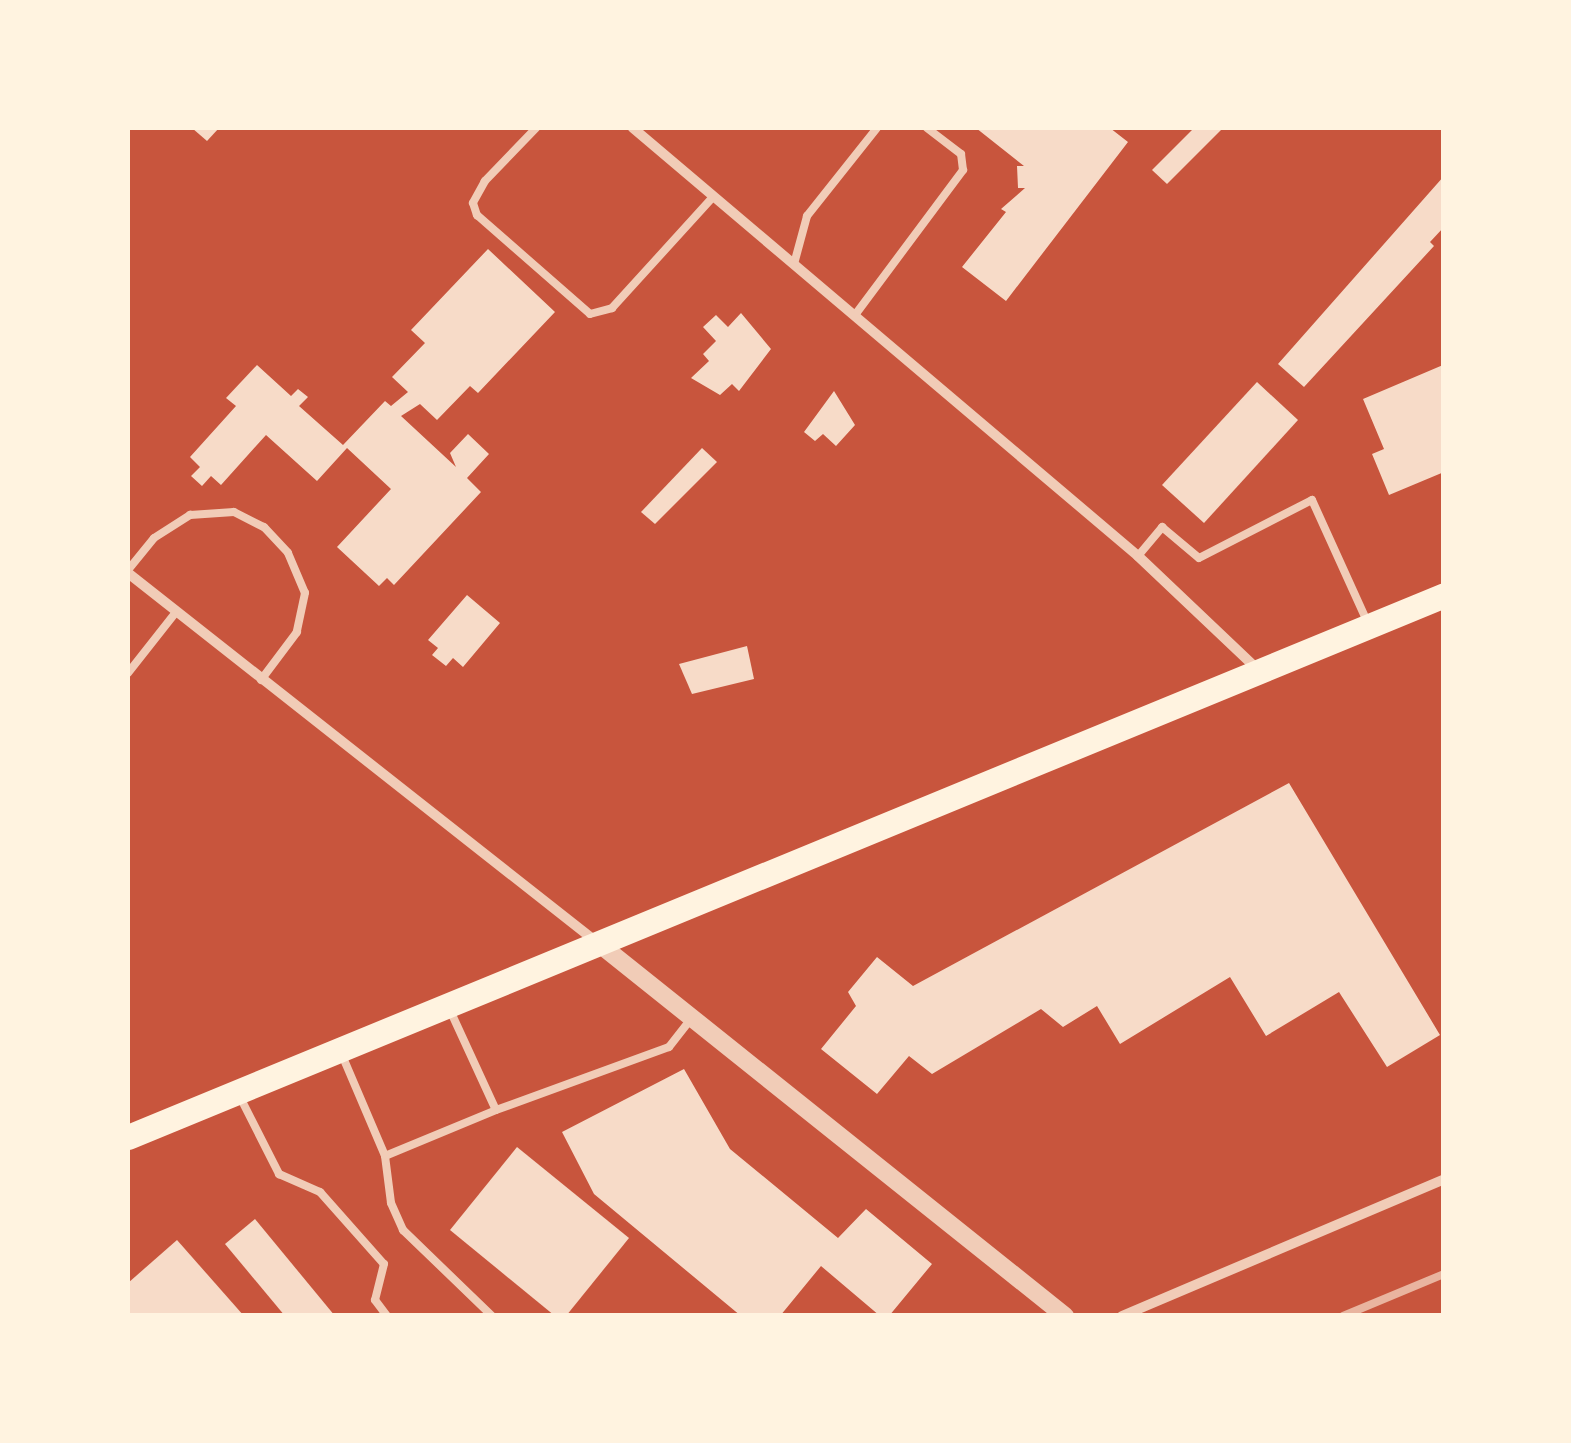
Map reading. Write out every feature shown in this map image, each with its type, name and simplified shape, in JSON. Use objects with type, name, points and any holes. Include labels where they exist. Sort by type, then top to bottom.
[{"type":"main road","points":[[128,1137],[1444,595]]},
{"type":"street","points":[[633,128],[1138,556],[1260,673]]},
{"type":"street","points":[[128,571],[1065,1316]]},
{"type":"street","points":[[1122,1316],[1444,1179]]},
{"type":"lane","points":[[536,128],[484,181],[474,204],[477,214],[590,314],[612,308],[714,196]]},
{"type":"lane","points":[[794,264],[807,216],[877,128]]},
{"type":"lane","points":[[855,315],[962,170],[961,154],[928,128]]},
{"type":"lane","points":[[1138,556],[1162,526],[1198,558],[1312,500],[1369,625]]},
{"type":"lane","points":[[128,571],[154,538],[190,515],[234,512],[264,527],[288,553],[305,594],[296,632],[261,680]]},
{"type":"lane","points":[[128,673],[176,612]]},
{"type":"lane","points":[[447,1004],[496,1110]]},
{"type":"lane","points":[[385,1156],[669,1046],[692,1018]]},
{"type":"lane","points":[[339,1049],[385,1156],[391,1204],[404,1230],[492,1316]]},
{"type":"lane","points":[[237,1091],[279,1174],[320,1192],[384,1264],[375,1300],[387,1316]]},
{"type":"building","points":[[192,128],[219,128],[207,141]]},
{"type":"building","points":[[976,128],[1110,128],[1128,142],[1006,301],[962,267],[1006,212],[1001,209],[1025,188],[1018,188],[1017,166],[1024,166]]},
{"type":"building","points":[[1194,128],[1223,128],[1167,184],[1152,170]]},
{"type":"building","points":[[1444,176],[1444,227],[1430,242],[1434,246],[1304,387],[1278,364]]},
{"type":"building","points":[[488,249],[555,312],[478,393],[470,386],[437,420],[420,404],[401,416],[456,467],[450,453],[468,434],[489,454],[467,478],[481,492],[394,585],[387,578],[379,586],[337,547],[391,489],[347,448],[317,481],[266,435],[221,485],[211,476],[202,486],[191,476],[200,467],[190,457],[236,406],[226,398],[257,365],[291,396],[298,389],[308,397],[299,406],[343,445],[385,401],[391,406],[408,392],[392,377],[425,343],[411,330]]},
{"type":"building","points":[[741,313],[771,349],[739,391],[732,384],[720,395],[691,378],[709,361],[703,354],[716,341],[703,327],[716,315],[728,327]]},
{"type":"building","points":[[1443,365],[1444,472],[1389,495],[1372,454],[1384,449],[1363,399]]},
{"type":"building","points":[[1257,382],[1298,420],[1204,523],[1162,485]]},
{"type":"building","points":[[834,391],[855,425],[836,446],[823,434],[815,441],[804,432]]},
{"type":"building","points":[[702,448],[717,462],[655,524],[641,512]]},
{"type":"building","points":[[467,595],[500,623],[463,667],[453,658],[446,666],[432,655],[438,648],[428,640]]},
{"type":"building","points":[[747,646],[754,679],[692,694],[679,664]]},
{"type":"building","points":[[1289,783],[1440,1035],[1387,1067],[1339,992],[1266,1036],[1230,977],[1120,1044],[1097,1006],[1063,1027],[1041,1009],[932,1074],[909,1056],[877,1094],[821,1049],[856,1006],[848,992],[877,957],[913,986]]},
{"type":"building","points":[[684,1069],[730,1149],[838,1238],[866,1209],[932,1264],[889,1316],[880,1316],[821,1266],[780,1316],[741,1316],[594,1194],[562,1132]]},
{"type":"building","points":[[517,1147],[629,1238],[566,1316],[555,1316],[450,1230]]},
{"type":"building","points":[[255,1219],[335,1316],[285,1316],[225,1244]]},
{"type":"building","points":[[177,1240],[244,1316],[128,1316],[128,1283]]},
{"type":"railway","points":[[1343,1316],[1444,1274]]}]
